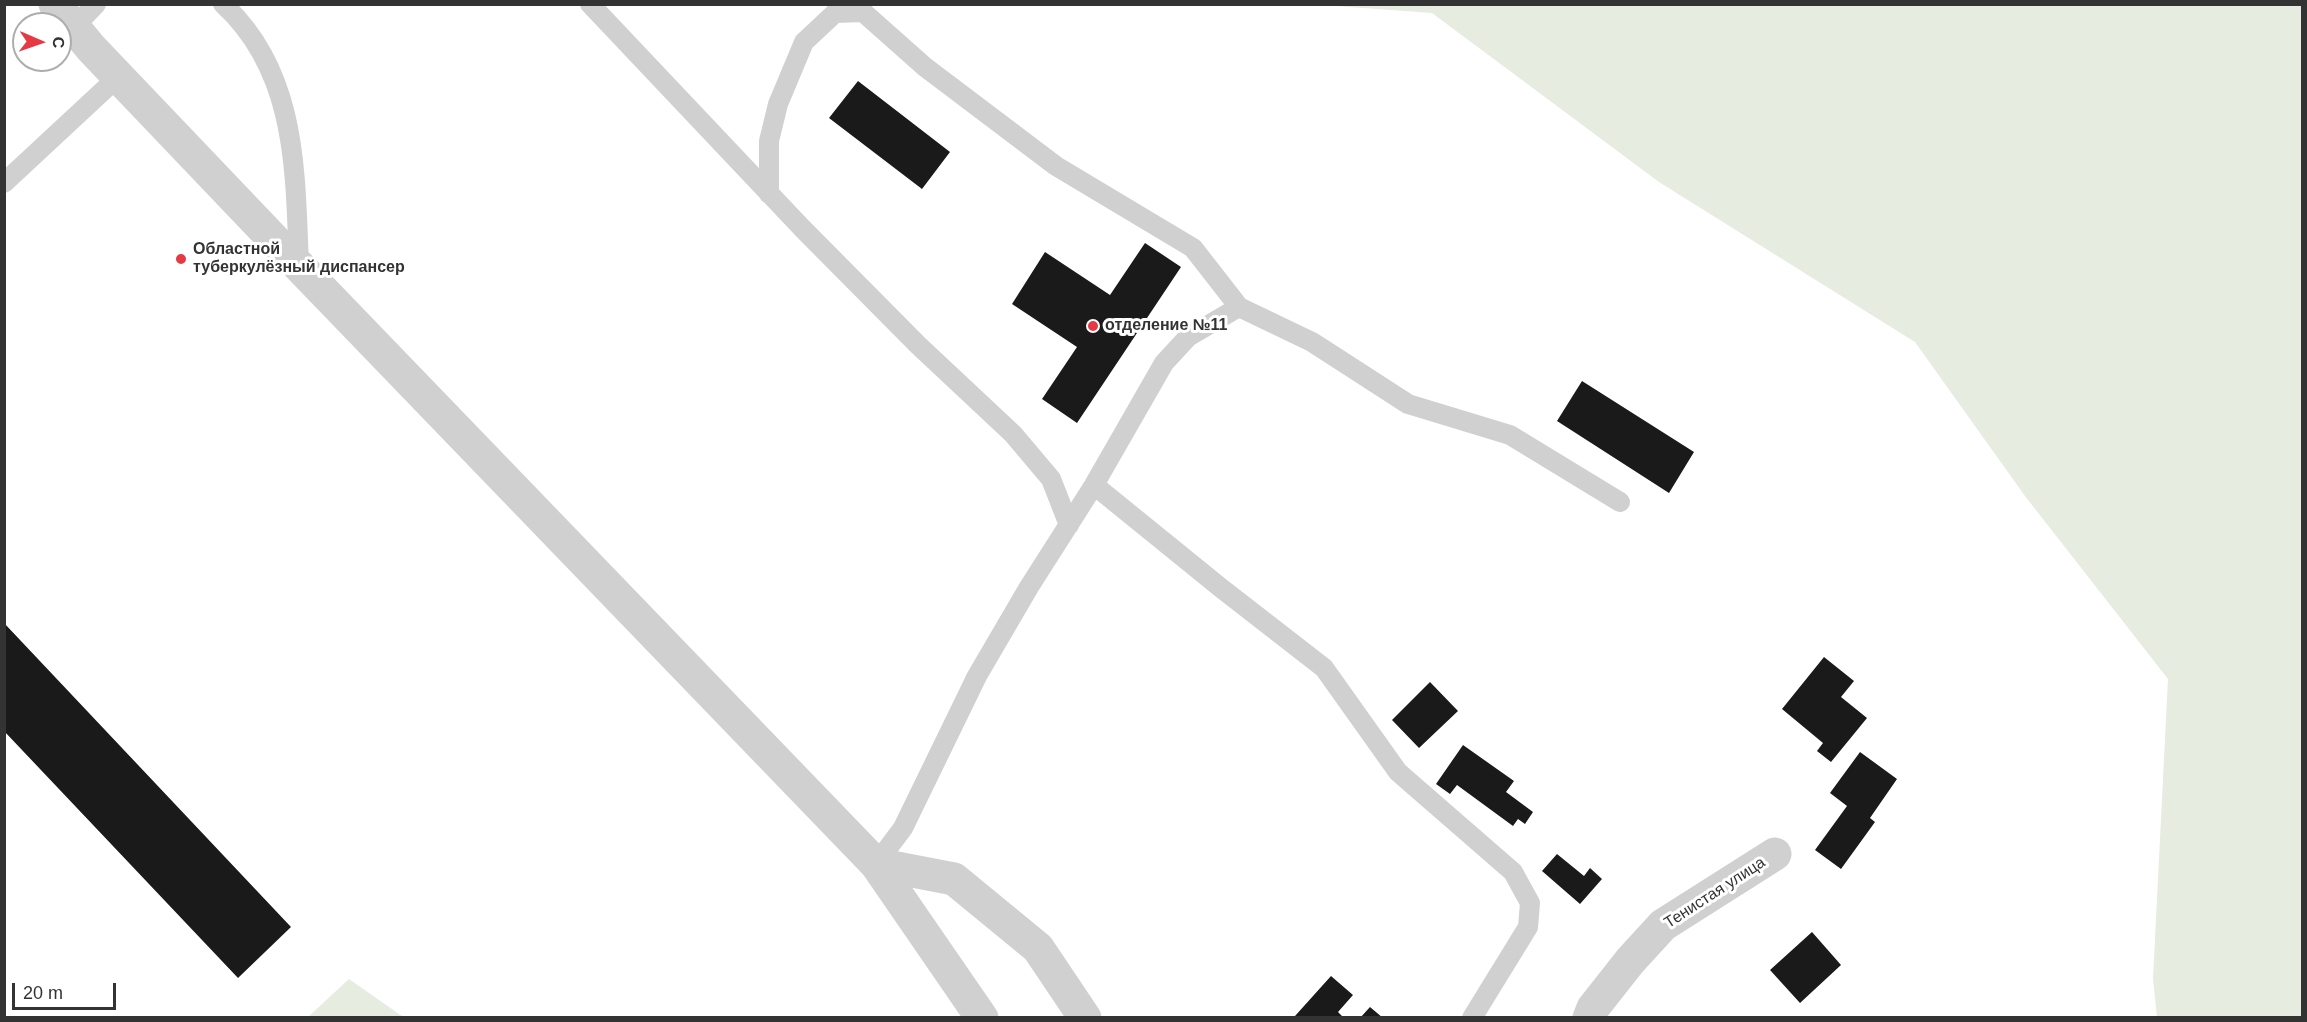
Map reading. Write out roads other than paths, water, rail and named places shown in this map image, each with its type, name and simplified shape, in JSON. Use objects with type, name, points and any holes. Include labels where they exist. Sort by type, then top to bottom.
[{"type":"street","points":[[72,25],[298,266],[876,864],[982,1017]]},
{"type":"street","name":"Тенистая улица","points":[[1589,1017],[1593,1008],[1629,961],[1664,925],[1775,854]]},
{"type":"street","points":[[876,864],[954,879],[1038,948],[1085,1017]]},
{"type":"lane","points":[[72,13],[96,4]]},
{"type":"lane","points":[[223,4],[242,22],[265,57],[287,117],[295,185],[298,266]]},
{"type":"lane","points":[[590,4],[909,337],[1013,434],[1051,479],[1069,525]]},
{"type":"lane","points":[[770,194],[769,141],[778,104],[804,42],[835,13],[859,8],[925,67],[1056,166],[1193,248],[1239,307],[1312,342],[1408,404],[1510,435],[1620,502]]},
{"type":"lane","points":[[4,183],[119,76]]},
{"type":"lane","points":[[876,864],[903,828],[977,675],[1029,587],[1094,485],[1164,363],[1188,337],[1239,307]]},
{"type":"lane","points":[[1094,485],[1324,668],[1398,772],[1513,872],[1530,903],[1527,927],[1472,1017]]},
{"type":"place","name":"Областной туберкулёзный диспансер","points":[[181,259]]},
{"type":"place","name":"отделение №11","points":[[1093,326]]}]
